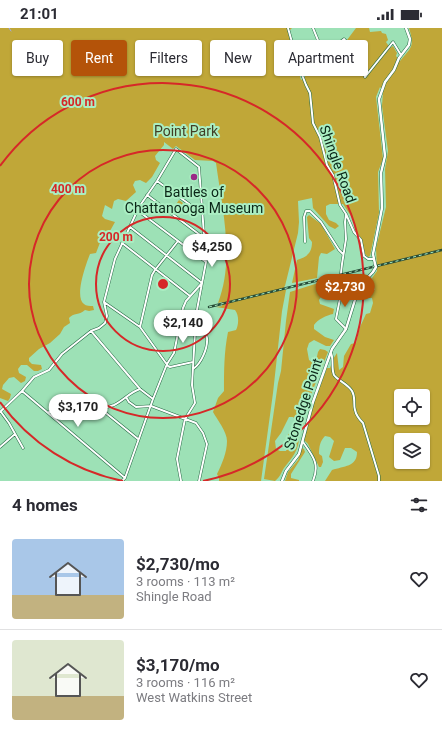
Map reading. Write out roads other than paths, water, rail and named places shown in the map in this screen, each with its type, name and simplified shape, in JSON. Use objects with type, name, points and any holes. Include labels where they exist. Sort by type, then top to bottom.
[{"type":"main road","points":[[374,259],[374,249],[382,208],[380,173],[385,156],[379,99],[383,86],[394,70],[401,54],[410,43],[406,28]]},
{"type":"main road","name":"Stonedge Point","points":[[282,481],[286,471],[299,454],[310,410],[331,353],[346,329],[360,285],[376,267],[374,259]]},
{"type":"street","name":"Shingle Road","points":[[288,28],[291,40]]},
{"type":"street","points":[[313,28],[318,40]]},
{"type":"street","points":[[368,73],[393,42],[401,54]]},
{"type":"street","name":"Shingle Road","points":[[302,76],[310,92],[313,123],[320,137],[340,205],[346,214],[346,239],[341,273],[344,283],[336,319],[346,329]]},
{"type":"street","points":[[24,448],[1,412],[34,377],[49,370],[62,354],[91,330],[99,328],[105,323],[107,316],[104,302],[114,262],[137,210],[157,181],[176,149],[199,167],[206,262],[198,300],[196,321],[192,385],[195,403],[185,419],[177,461],[181,481]]},
{"type":"street","points":[[157,181],[203,214]]},
{"type":"street","points":[[147,194],[204,238]]},
{"type":"street","points":[[137,210],[206,262]]},
{"type":"street","points":[[305,242],[306,227],[304,217],[306,211],[310,211],[321,222],[343,254]]},
{"type":"street","points":[[346,214],[354,232],[361,240],[364,256],[368,259],[374,259]]},
{"type":"street","points":[[130,227],[202,283]]},
{"type":"street","points":[[140,327],[152,275],[178,241]]},
{"type":"street","points":[[122,243],[190,296]]},
{"type":"street","points":[[122,481],[167,364],[174,353],[183,308],[186,301],[202,283]]},
{"type":"street","points":[[104,302],[140,327],[167,364],[170,366],[193,362]]},
{"type":"street","points":[[193,369],[200,361],[204,353],[207,339],[205,332],[196,321]]},
{"type":"street","points":[[91,330],[140,389],[153,399]]},
{"type":"street","points":[[331,353],[334,376],[346,384],[354,394],[354,408],[362,423],[379,481]]},
{"type":"street","points":[[48,412],[100,408],[115,404],[140,389]]},
{"type":"street","points":[[22,391],[124,478]]},
{"type":"street","points":[[126,397],[129,402],[136,407],[150,406],[196,423],[207,441],[208,447],[199,481]]},
{"type":"street","points":[[100,408],[138,439]]},
{"type":"street","points":[[0,447],[15,434]]},
{"type":"street","points":[[302,441],[314,459],[316,473],[312,481]]},
{"type":"railway","points":[[209,307],[442,250]]},
{"type":"place","name":"Battles of Chattanooga Museum","points":[[194,177]]},
{"type":"park label","name":"Point Park","points":[[186,131]]}]
